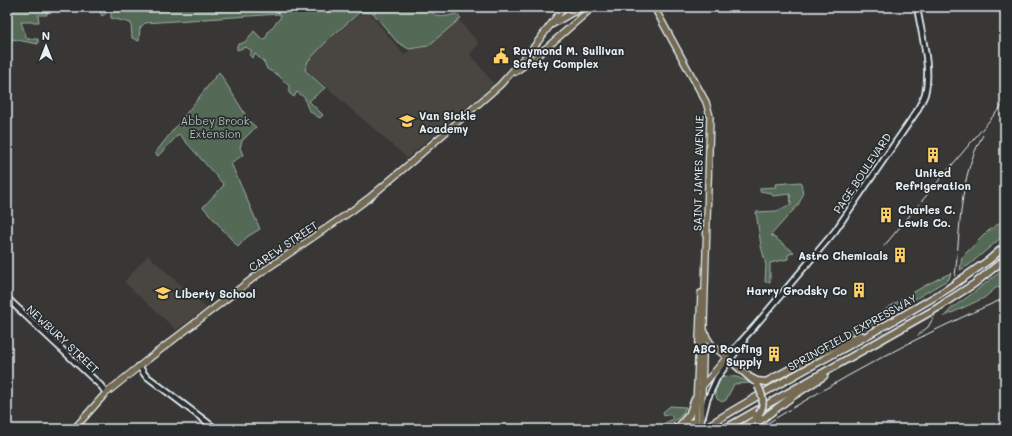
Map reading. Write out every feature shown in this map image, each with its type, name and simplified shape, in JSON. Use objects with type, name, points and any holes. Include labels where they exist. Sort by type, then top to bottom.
[{"type":"highway","name":"SPRINGFIELD EXPRESSWAY","points":[[698,427],[739,407],[918,307],[949,288],[989,260],[1005,246]]},
{"type":"highway","name":"SPRINGFIELD EXPRESSWAY","points":[[724,429],[939,307],[974,284],[1005,259]]},
{"type":"highway","points":[[751,378],[757,381],[766,382],[832,347],[880,328]]},
{"type":"highway","points":[[729,359],[751,378],[758,386],[763,396],[762,408],[759,414],[754,420],[740,429]]},
{"type":"highway","points":[[749,429],[793,396],[847,359]]},
{"type":"highway","points":[[675,429],[689,415],[695,398]]},
{"type":"highway","points":[[681,424],[690,422],[698,427]]},
{"type":"main road","points":[[553,36],[550,27],[582,7]]},
{"type":"main road","name":"CAREW STREET","points":[[505,79],[537,56],[553,36],[572,25],[593,7]]},
{"type":"main road","name":"SAINT JAMES AVENUE","points":[[654,7],[706,102],[710,113],[711,135],[705,257],[702,387],[698,427]]},
{"type":"main road","name":"CAREW STREET","points":[[564,8],[566,16]]},
{"type":"main road","name":"CAREW STREET","points":[[74,429],[106,393],[139,366],[256,276],[369,198],[500,85],[550,27],[564,8]]},
{"type":"main road","points":[[566,16],[572,25]]},
{"type":"main road","name":"SAINT JAMES AVENUE","points":[[698,427],[695,398],[700,305],[705,257]]},
{"type":"main road","points":[[704,322],[706,337],[710,343],[729,359]]},
{"type":"main road","name":"PAGE BOULEVARD","points":[[695,398],[702,387],[729,359]]},
{"type":"street","name":"PAGE BOULEVARD","points":[[698,427],[710,391],[729,359],[835,231],[861,196],[917,111],[922,100],[928,76],[917,7]]},
{"type":"street","name":"NEWBURY STREET","points":[[7,298],[101,386],[106,393]]},
{"type":"street","points":[[139,366],[145,375],[216,429]]},
{"type":"shaded area","name":"Van Sickle Academy","points":[[366,9],[404,55],[453,13],[479,44],[470,54],[494,84],[407,158],[300,64]]},
{"type":"shaded area","name":"Liberty School","points":[[148,255],[206,308],[176,330],[124,282]]},
{"type":"green space","points":[[7,7],[47,7],[47,15],[38,15],[39,22],[21,22],[27,39],[38,39],[38,44],[12,39],[11,42],[7,42]]},
{"type":"green space","points":[[97,7],[428,7],[437,16],[443,17],[456,14],[461,18],[428,46],[409,49],[397,42],[373,13],[360,12],[330,38],[308,61],[305,70],[325,88],[309,101],[323,115],[320,118],[310,111],[305,98],[297,92],[294,97],[289,93],[289,86],[278,75],[267,69],[264,62],[255,54],[252,58],[249,54],[252,51],[246,47],[237,50],[237,45],[245,42],[254,31],[262,39],[266,38],[268,32],[281,17],[279,14],[145,23],[140,28],[139,41],[132,38],[131,23],[111,18],[111,12],[108,12],[102,16]]},
{"type":"green space","name":"Abbey Brook Extension","points":[[219,72],[250,122],[256,127],[242,141],[240,148],[243,155],[231,163],[260,229],[247,237],[238,247],[203,207],[224,185],[179,134],[158,156],[155,153]]},
{"type":"green space","points":[[801,182],[803,195],[798,205],[771,235],[794,252],[788,255],[788,259],[770,263],[770,282],[765,282],[766,265],[761,246],[756,212],[777,211],[791,204],[790,194],[773,196],[771,193],[760,191],[760,188],[776,187],[775,184]]},
{"type":"green space","points":[[1002,221],[1005,221],[1005,232],[1002,237],[969,265],[960,270],[962,257],[987,232]]},
{"type":"green space","points":[[1005,268],[1005,288],[1001,289],[997,287],[984,298],[943,317],[952,308]]},
{"type":"green space","points":[[951,273],[949,279],[868,327],[849,334],[848,331],[912,293]]},
{"type":"green space","points":[[722,376],[737,377],[751,383],[734,384],[726,400],[722,402],[717,399],[714,387]]},
{"type":"green space","points":[[670,406],[686,407],[681,416],[665,429],[663,424],[673,419],[670,414],[664,416],[663,412]]},
{"type":"railway","points":[[884,246],[1005,102]]},
{"type":"railway","points":[[955,276],[965,186],[975,151],[983,135]]},
{"type":"railway","points":[[758,429],[879,359],[941,327],[1005,298]]},
{"type":"railway","points":[[918,335],[928,327],[935,315]]},
{"type":"place","name":"Raymond M. Sullivan Safety Complex","points":[[501,56]]},
{"type":"place","name":"Van Sickle Academy","points":[[407,121]]},
{"type":"place","name":"United Refrigeration","points":[[933,155]]},
{"type":"place","name":"Charles C. Lewis Co.","points":[[886,215]]},
{"type":"place","name":"Astro Chemicals","points":[[900,255]]},
{"type":"place","name":"Harry Grodsky Co","points":[[859,290]]},
{"type":"place","name":"Liberty School","points":[[163,293]]},
{"type":"place","name":"ABC Roofing Supply","points":[[774,354]]}]
